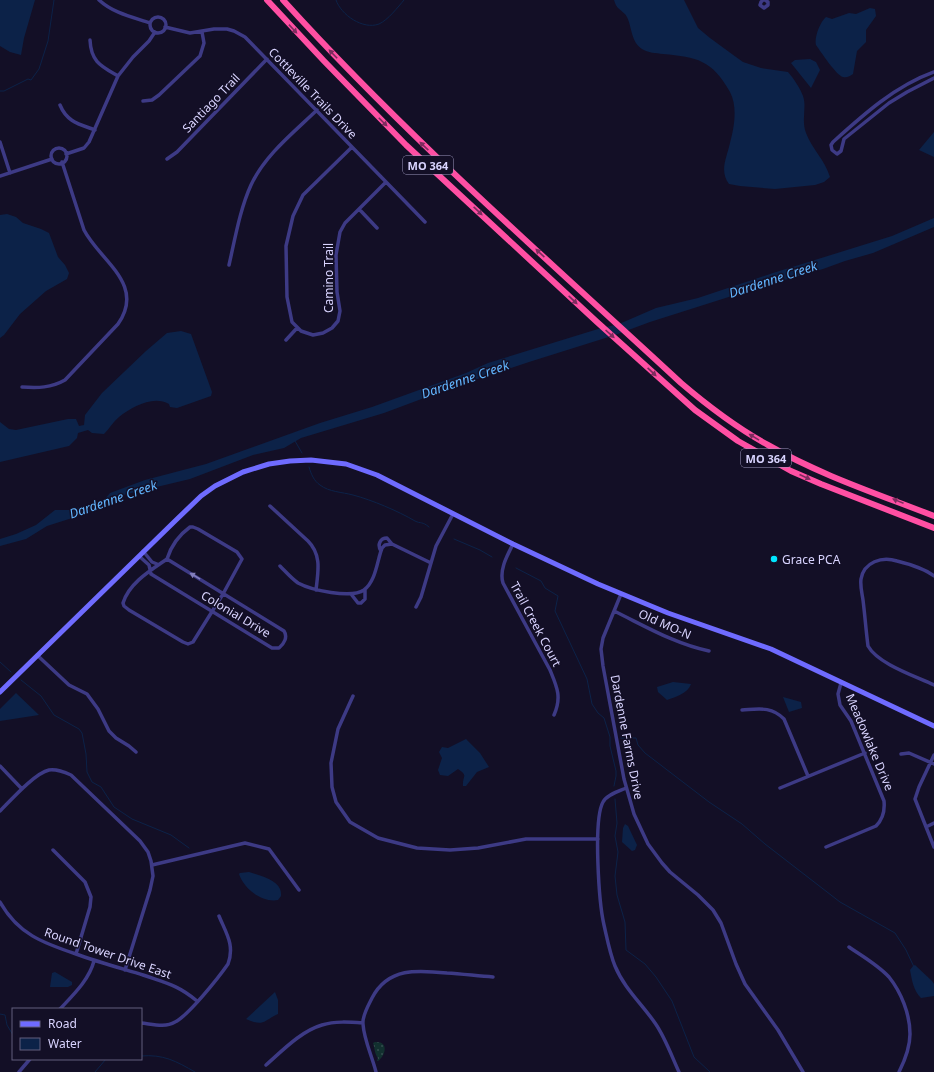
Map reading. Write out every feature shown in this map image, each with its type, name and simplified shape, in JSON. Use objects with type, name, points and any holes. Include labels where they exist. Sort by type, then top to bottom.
[{"type":"highway","name":"MO 364","points":[[267,0],[406,145],[597,322],[695,410],[727,434],[755,452],[804,477],[934,528]]},
{"type":"highway","name":"MO 364","points":[[283,0],[329,50],[412,134],[686,387],[711,408],[745,432],[767,445],[815,468],[934,516]]},
{"type":"main road","points":[[0,692],[201,496],[215,486],[243,472],[269,464],[311,460],[336,462],[377,475],[513,544],[621,594],[668,613],[771,649],[934,726]]},
{"type":"street","points":[[99,0],[109,8],[121,14],[150,23]]},
{"type":"street","points":[[160,18],[164,21],[165,27],[161,32],[155,32],[151,28],[150,23],[153,19],[160,18]]},
{"type":"street","name":"Cottleville Trails Drive","points":[[165,27],[190,33],[221,28],[234,31],[245,37],[426,222]]},
{"type":"street","points":[[66,154],[84,148],[89,142],[118,76],[133,57],[149,41],[155,32]]},
{"type":"street","points":[[144,101],[152,100],[159,95],[196,60],[203,47],[202,32]]},
{"type":"street","points":[[90,40],[91,51],[94,59],[100,66],[118,76]]},
{"type":"street","name":"Santiago Trail","points":[[167,159],[177,152],[267,60]]},
{"type":"street","points":[[934,72],[916,80],[890,95],[833,142],[831,145],[832,150],[837,154],[841,151],[844,139],[889,103],[934,78]]},
{"type":"street","points":[[60,105],[64,114],[70,120],[95,130]]},
{"type":"street","points":[[229,265],[245,201],[255,178],[273,152],[317,110]]},
{"type":"street","points":[[0,142],[10,173]]},
{"type":"street","points":[[286,340],[297,328],[290,317],[287,291],[286,246],[293,216],[303,195],[352,147]]},
{"type":"street","points":[[56,148],[63,150],[66,154],[66,159],[57,163],[52,159],[51,154],[56,148]]},
{"type":"street","points":[[0,176],[52,159]]},
{"type":"street","points":[[22,387],[44,388],[65,380],[118,324],[124,315],[126,306],[126,292],[122,278],[84,230],[62,162]]},
{"type":"street","name":"Camino Trail","points":[[297,328],[309,334],[323,334],[335,325],[340,311],[337,292],[337,244],[340,232],[345,223],[386,182]]},
{"type":"street","points":[[359,209],[377,228]]},
{"type":"street","points":[[340,311],[345,311]]},
{"type":"street","points":[[270,506],[312,546],[318,557],[319,564],[316,590]]},
{"type":"street","points":[[416,606],[421,597],[436,546],[453,514]]},
{"type":"street","points":[[193,527],[237,552],[241,556],[242,561],[193,642],[186,644],[129,610],[123,603],[132,588],[157,564],[167,559],[176,540],[187,529],[193,527]]},
{"type":"street","points":[[381,551],[379,544],[383,538],[387,538],[392,544],[431,563]]},
{"type":"street","points":[[280,566],[290,577],[310,588],[322,591],[351,594],[365,589],[373,578],[381,551],[385,545],[392,544]]},
{"type":"street","name":"Trail Creek Court","points":[[513,544],[504,562],[501,578],[555,682],[558,695],[558,706],[554,715]]},
{"type":"street","points":[[143,551],[152,562],[157,564]]},
{"type":"street","name":"Colonial Drive","points":[[139,556],[149,565],[151,574],[272,648],[276,649],[280,647],[285,640],[286,635],[284,631],[167,559]]},
{"type":"street","points":[[934,576],[927,571],[908,564],[895,560],[883,559],[871,563],[864,569],[860,584],[868,646],[872,653],[884,661],[934,685]]},
{"type":"street","points":[[351,594],[358,603],[361,603],[365,599],[365,589]]},
{"type":"street","name":"Dardenne Farms Drive","points":[[621,594],[605,631],[601,649],[626,788],[634,814],[648,844],[670,872],[713,910],[721,923],[745,984],[778,1030],[803,1072]]},
{"type":"street","name":"Old MO-N","points":[[614,611],[690,647],[709,651]]},
{"type":"street","points":[[37,655],[69,686],[87,694],[96,705],[109,731],[116,738],[136,752]]},
{"type":"street","name":"Meadowlake Drive","points":[[826,847],[876,826],[883,817],[885,808],[884,801],[865,753],[851,721],[840,705],[838,694],[841,683]]},
{"type":"street","points":[[353,696],[338,729],[331,763],[332,787],[336,802],[350,822],[378,838],[417,848],[450,850],[478,848],[526,839],[598,839]]},
{"type":"street","points":[[742,710],[772,710],[784,719],[808,776]]},
{"type":"street","points":[[780,788],[865,753]]},
{"type":"street","points":[[901,754],[909,753],[932,763]]},
{"type":"street","points":[[934,755],[932,763],[919,787],[915,799],[934,847]]},
{"type":"street","points":[[0,766],[22,789]]},
{"type":"street","points":[[0,811],[22,789],[41,774],[49,770],[60,771],[71,775],[140,841],[148,852],[152,865],[153,876],[125,970]]},
{"type":"street","points":[[626,788],[603,800],[599,812],[599,875],[604,924],[615,966],[628,990],[656,1024],[679,1072]]},
{"type":"street","points":[[926,827],[934,823]]},
{"type":"street","points":[[152,865],[245,843],[269,849],[299,890]]},
{"type":"street","points":[[53,850],[85,882],[91,897],[90,907],[76,954]]},
{"type":"street","name":"Round Tower Drive East","points":[[0,902],[17,925],[34,938],[94,961],[179,988],[197,1001]]},
{"type":"street","points":[[142,1023],[160,1025],[175,1023],[197,1001],[224,970],[231,958],[231,946],[219,916]]},
{"type":"street","points":[[850,947],[888,976],[899,993],[906,1009],[910,1038],[905,1061],[900,1072]]},
{"type":"street","points":[[61,1008],[82,984],[92,968],[94,961]]},
{"type":"street","points":[[376,1072],[363,1023],[366,1009],[379,987],[389,979],[399,974],[422,971],[493,977]]},
{"type":"street","points":[[266,1065],[296,1040],[315,1027],[332,1023],[363,1023]]},
{"type":"street","points":[[19,1072],[29,1060]]},
{"type":"green space","points":[[375,1042],[382,1044],[385,1049],[383,1055],[378,1061],[373,1043]]},
{"type":"water","points":[[0,0],[35,0],[24,38],[21,55],[10,52],[0,46]]},
{"type":"water","points":[[614,0],[684,0],[698,28],[743,62],[761,68],[788,72],[797,84],[803,96],[806,133],[825,165],[830,177],[824,182],[815,185],[775,189],[729,184],[726,179],[724,169],[733,131],[735,111],[730,92],[717,73],[702,62],[685,57],[652,53],[638,46],[627,17],[617,7]]},
{"type":"water","points":[[870,8],[875,9],[876,16],[866,30],[866,42],[857,51],[853,74],[843,77],[833,68],[816,45],[818,30],[826,17],[832,19],[849,13],[856,14]]},
{"type":"water","points":[[810,59],[816,62],[820,70],[811,88],[791,63],[795,60]]},
{"type":"water","points":[[934,132],[934,157],[919,150]]},
{"type":"water","points":[[7,214],[16,217],[23,223],[49,233],[58,257],[65,265],[69,273],[67,279],[46,291],[20,314],[0,338],[0,215]]},
{"type":"water","name":"Dardenne Creek","points":[[934,218],[934,227],[873,253],[650,322],[615,335],[459,385],[384,413],[301,438],[284,448],[253,455],[190,479],[119,496],[110,506],[47,526],[26,539],[0,546],[0,539],[36,525],[55,510],[70,510],[104,500],[110,493],[145,480],[206,464],[320,423],[372,407],[466,373],[488,363],[619,324],[656,308],[698,298],[892,236]]},
{"type":"water","points":[[181,331],[191,334],[212,392],[211,396],[177,408],[170,407],[169,404],[163,402],[156,401],[143,403],[130,409],[119,417],[104,434],[92,433],[88,430],[78,433],[77,438],[69,446],[0,462],[0,422],[9,429],[16,430],[68,419],[76,419],[79,426],[84,425],[85,415],[102,393],[167,333]]},
{"type":"water","points":[[673,682],[691,684],[687,690],[678,696],[667,700],[658,692],[657,687]]},
{"type":"water","points":[[16,693],[39,715],[0,721],[0,709]]},
{"type":"water","points":[[783,697],[801,702],[802,708],[789,712]]},
{"type":"water","points":[[466,739],[480,753],[489,767],[477,772],[466,786],[463,786],[464,775],[458,769],[448,776],[440,775],[438,770],[442,758],[439,752],[442,747],[448,748]]},
{"type":"water","points":[[625,824],[628,826],[637,845],[635,850],[632,851],[622,842],[623,828]]},
{"type":"water","points":[[249,872],[275,883],[280,890],[281,895],[278,900],[260,897],[249,890],[241,880],[239,874]]},
{"type":"water","points":[[915,965],[934,984],[934,996],[921,998],[916,992],[910,970]]},
{"type":"water","points":[[55,972],[72,982],[72,985],[68,987],[50,987],[52,973]]},
{"type":"water","points":[[275,992],[278,1000],[278,1014],[260,1023],[246,1019]]},
{"type":"waterway","points":[[0,91],[4,91],[28,79],[31,80],[39,69],[48,41],[54,0]]},
{"type":"waterway","points":[[336,0],[348,16],[353,20],[366,25],[379,24],[386,20],[404,0]]},
{"type":"waterway","points":[[295,441],[302,453]]},
{"type":"waterway","points":[[309,467],[314,479],[324,487],[376,503],[401,513],[429,527]]},
{"type":"waterway","points":[[454,539],[492,557]]},
{"type":"waterway","points":[[516,568],[541,581],[545,588],[558,596],[555,611],[587,679],[592,704],[598,713],[604,718],[610,737],[610,746],[616,771],[614,786]]},
{"type":"waterway","points":[[0,662],[11,672]]},
{"type":"waterway","points":[[21,680],[41,696],[54,715],[79,729],[82,733],[86,754],[87,772],[92,782],[101,787],[114,807],[132,819],[171,835],[189,848]]},
{"type":"waterway","points":[[621,738],[636,738],[638,745],[645,753],[709,802],[742,824],[765,844],[840,902],[895,933],[906,950],[914,967]]},
{"type":"waterway","points":[[615,799],[617,823],[615,836],[618,852],[615,876],[617,895],[625,922],[626,950],[645,964],[656,977],[672,1001],[694,1057],[710,1072]]},
{"type":"waterway","points":[[0,1014],[5,1015],[7,1025],[12,1033]]},
{"type":"waterway","points":[[142,1056],[163,1057],[195,1072]]},
{"type":"waterway","points":[[95,1072],[105,1060]]},
{"type":"place","name":"Grace PCA","points":[[774,559]]}]
